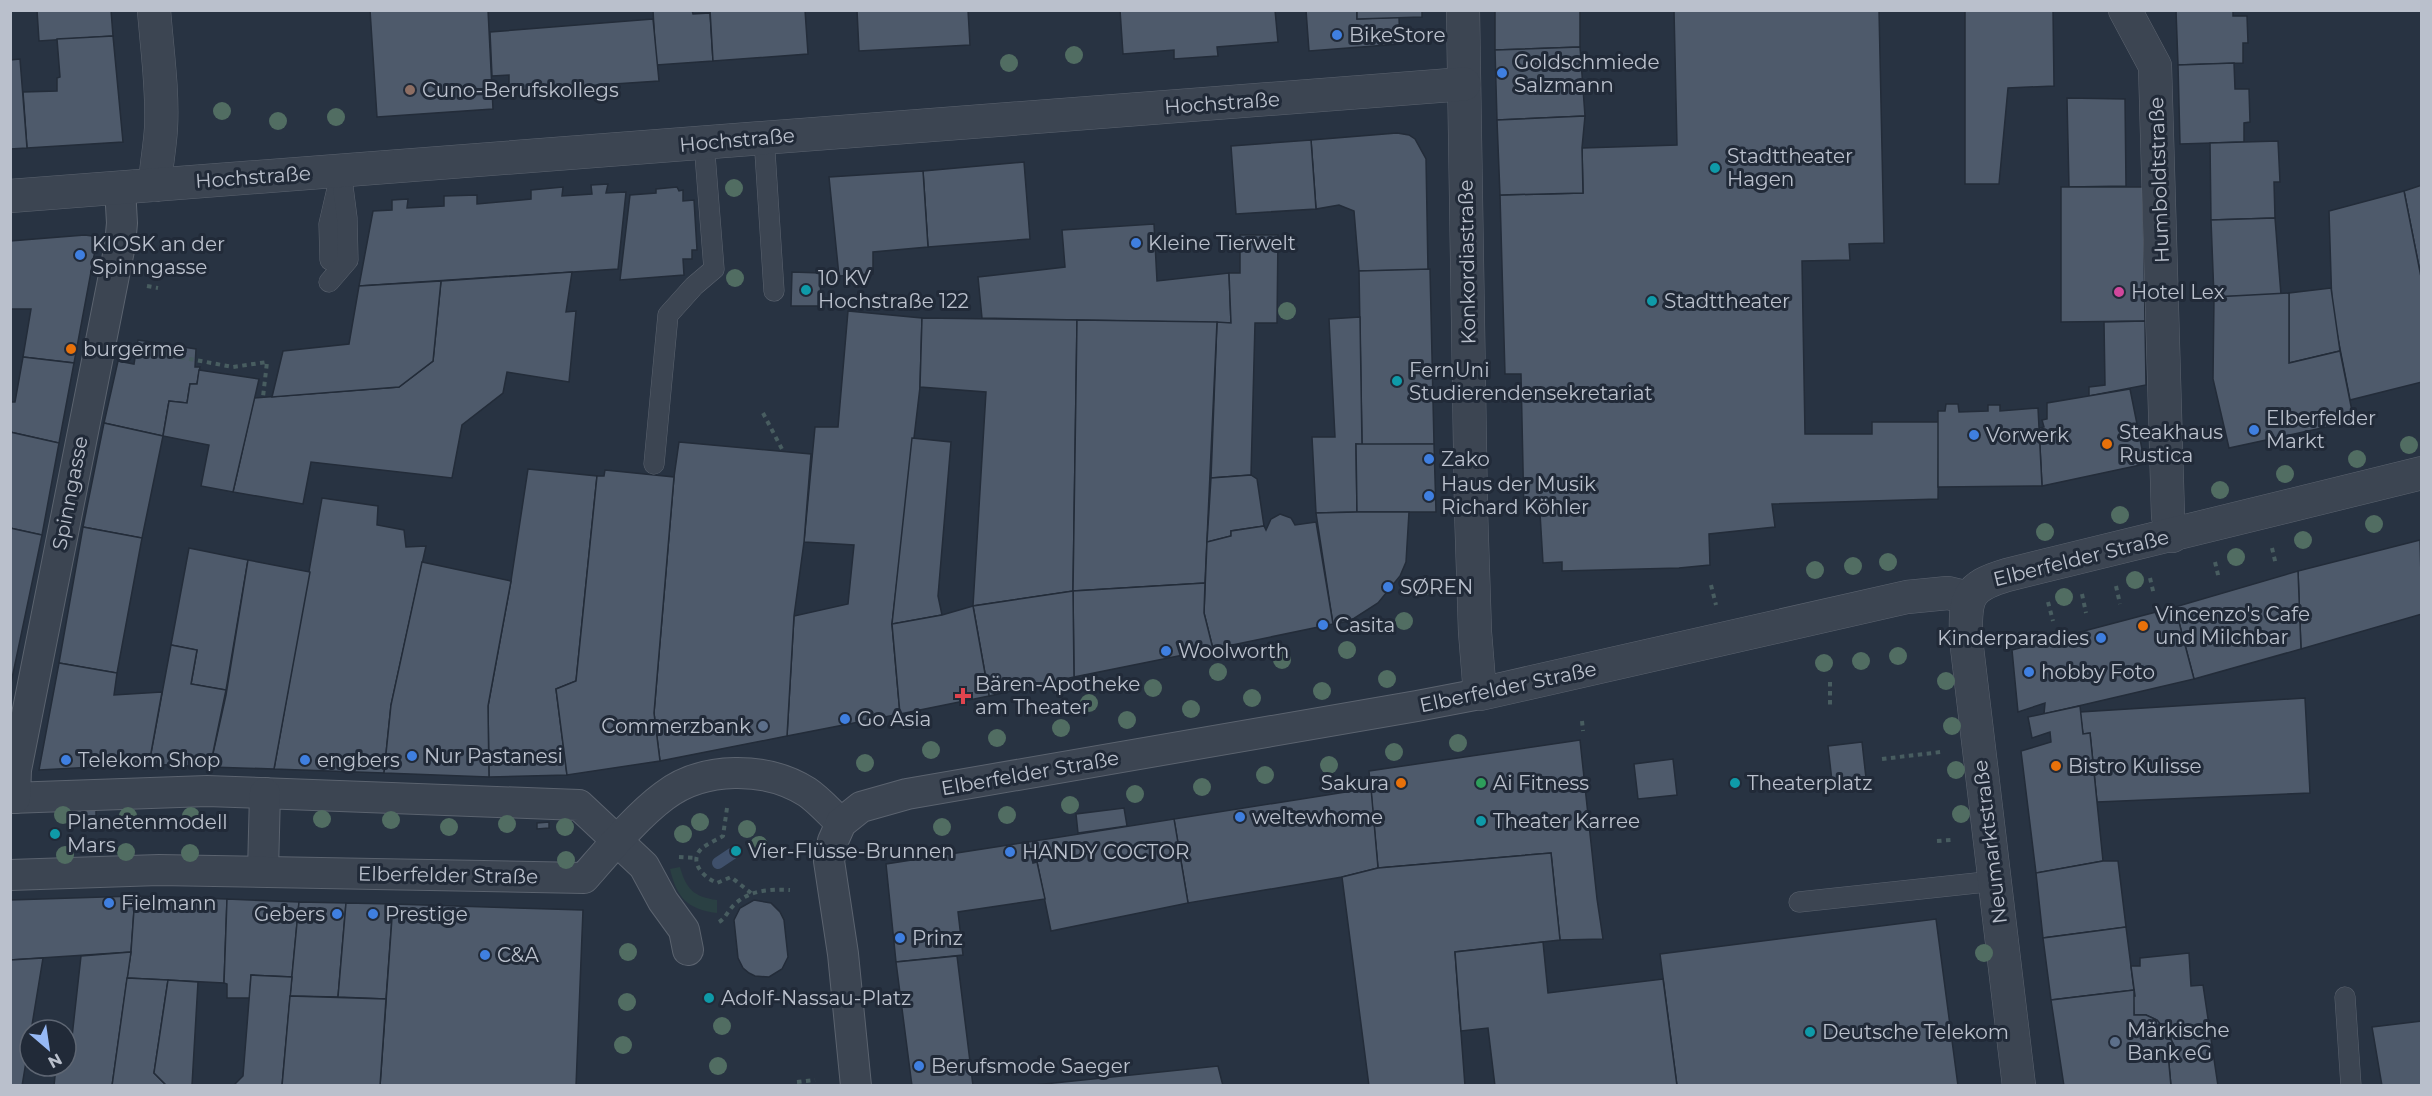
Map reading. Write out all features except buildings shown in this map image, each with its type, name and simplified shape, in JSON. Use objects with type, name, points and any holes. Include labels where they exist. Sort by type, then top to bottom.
[{"type":"street","points":[[154,10],[161,110],[155,185]]},
{"type":"street","name":"Konkordiastraße","points":[[1463,10],[1471,510],[1475,632],[1480,694]]},
{"type":"street","name":"Humboldtstraße","points":[[2125,10],[2155,66],[2168,516],[2172,536]]},
{"type":"street","name":"Hochstraße","points":[[10,196],[1464,84]]},
{"type":"street","name":"Spinngasse","points":[[13,798],[16,770],[120,245],[122,223],[120,188]]},
{"type":"street","name":"Elberfelder Straße","points":[[10,875],[110,871],[263,871],[584,878],[664,795],[697,778],[746,773],[777,778],[807,792],[841,823],[861,807],[907,794],[1480,694],[1907,597],[1948,593],[1969,598],[1976,587],[1988,581],[2421,473]]},
{"type":"street","name":"Neumarktstraße","points":[[1969,598],[1965,617],[1966,639],[2019,1086]]},
{"type":"street","points":[[13,798],[207,791],[579,805],[644,866],[686,940]]},
{"type":"street","points":[[263,871],[265,793]]},
{"type":"street","points":[[841,823],[833,841],[829,861],[843,954],[856,1086]]},
{"type":"lane","points":[[764,137],[774,291]]},
{"type":"lane","points":[[654,464],[668,315],[694,286],[714,269],[704,142]]},
{"type":"lane","points":[[330,260],[329,224],[341,171]]},
{"type":"lane","points":[[329,282],[348,260],[347,218],[341,171]]},
{"type":"lane","points":[[1799,902],[1995,881]]},
{"type":"lane","points":[[2345,997],[2351,1086]]},
{"type":"path","points":[[136,349],[233,367],[267,362],[263,397]]},
{"type":"path","points":[[763,413],[783,451]]},
{"type":"path","points":[[2270,539],[2276,565]]},
{"type":"path","points":[[2213,553],[2219,579]]},
{"type":"path","points":[[2147,568],[2154,595]]},
{"type":"path","points":[[2114,576],[2120,603]]},
{"type":"path","points":[[2080,585],[2086,613]]},
{"type":"path","points":[[2046,593],[2053,621]]},
{"type":"path","points":[[1830,682],[1830,706]]},
{"type":"path","points":[[1581,721],[1583,731]]},
{"type":"path","points":[[1882,759],[1941,752]]},
{"type":"path","points":[[726,774],[727,813],[723,836],[700,850],[697,858],[699,870],[706,878],[717,883],[731,877],[751,893]]},
{"type":"path","points":[[1937,842],[1951,840]]},
{"type":"path","points":[[684,858],[697,858]]},
{"type":"path","points":[[686,940],[723,921],[734,904],[751,893],[768,889],[790,890]]},
{"type":"path","points":[[797,1082],[815,1080]]},
{"type":"green space","points":[[680,867],[692,891],[702,897],[717,900],[717,913],[698,909],[680,895],[670,869]]},
{"type":"waterway","points":[[718,863],[736,851]]},
{"type":"place","name":"BikeStore","points":[[1337,35]]},
{"type":"place","name":"Goldschmiede Salzmann","points":[[1502,73]]},
{"type":"place","name":"Cuno-Berufskollegs","points":[[410,90]]},
{"type":"place","name":"Stadttheater Hagen","points":[[1715,168]]},
{"type":"place","name":"Kleine Tierwelt","points":[[1136,243]]},
{"type":"place","name":"KIOSK an der Spinngasse","points":[[80,255]]},
{"type":"place","name":"10 KV Hochstraße 122","points":[[806,290]]},
{"type":"place","name":"Hotel Lex","points":[[2119,292]]},
{"type":"place","name":"Stadttheater","points":[[1652,301]]},
{"type":"place","name":"burgerme","points":[[71,349]]},
{"type":"place","name":"FernUni Studierendensekretariat","points":[[1397,381]]},
{"type":"place","name":"Elberfelder Markt","points":[[2254,430]]},
{"type":"place","name":"Vorwerk","points":[[1974,435]]},
{"type":"place","name":"Steakhaus Rustica","points":[[2107,444]]},
{"type":"place","name":"Zako","points":[[1429,459]]},
{"type":"place","name":"Haus der Musik Richard Köhler","points":[[1429,496]]},
{"type":"place","name":"SØREN","points":[[1388,587]]},
{"type":"place","name":"Casita","points":[[1323,625]]},
{"type":"place","name":"Vincenzo's Cafe und Milchbar","points":[[2143,626]]},
{"type":"place","name":"Kinderparadies","points":[[2101,638]]},
{"type":"place","name":"Woolworth","points":[[1166,651]]},
{"type":"place","name":"hobby Foto","points":[[2029,672]]},
{"type":"place","name":"Bären-Apotheke am Theater","points":[[963,696]]},
{"type":"place","name":"Go Asia","points":[[845,719]]},
{"type":"place","name":"Commerzbank","points":[[763,726]]},
{"type":"place","name":"Nur Pastanesi","points":[[412,756]]},
{"type":"place","name":"Telekom Shop","points":[[66,760]]},
{"type":"place","name":"engbers","points":[[305,760]]},
{"type":"place","name":"Bistro Kulisse","points":[[2056,766]]},
{"type":"place","name":"Sakura","points":[[1401,783]]},
{"type":"place","name":"Ai Fitness","points":[[1481,783]]},
{"type":"place","name":"Theaterplatz","points":[[1735,783]]},
{"type":"place","name":"weltewhome","points":[[1240,817]]},
{"type":"place","name":"Theater Karree","points":[[1481,821]]},
{"type":"place","name":"Planetenmodell Mars","points":[[55,834]]},
{"type":"place","name":"Vier-Flüsse-Brunnen","points":[[736,851]]},
{"type":"place","name":"HANDY COCTOR","points":[[1010,852]]},
{"type":"place","name":"Fielmann","points":[[109,903]]},
{"type":"place","name":"Gebers","points":[[337,914]]},
{"type":"place","name":"Prestige","points":[[373,914]]},
{"type":"place","name":"Prinz","points":[[900,938]]},
{"type":"place","name":"C&A","points":[[485,955]]},
{"type":"place","name":"Adolf-Nassau-Platz","points":[[709,998]]},
{"type":"place","name":"Deutsche Telekom","points":[[1810,1032]]},
{"type":"place","name":"Märkische Bank eG","points":[[2115,1042]]},
{"type":"place","name":"Berufsmode Saeger","points":[[919,1066]]}]
